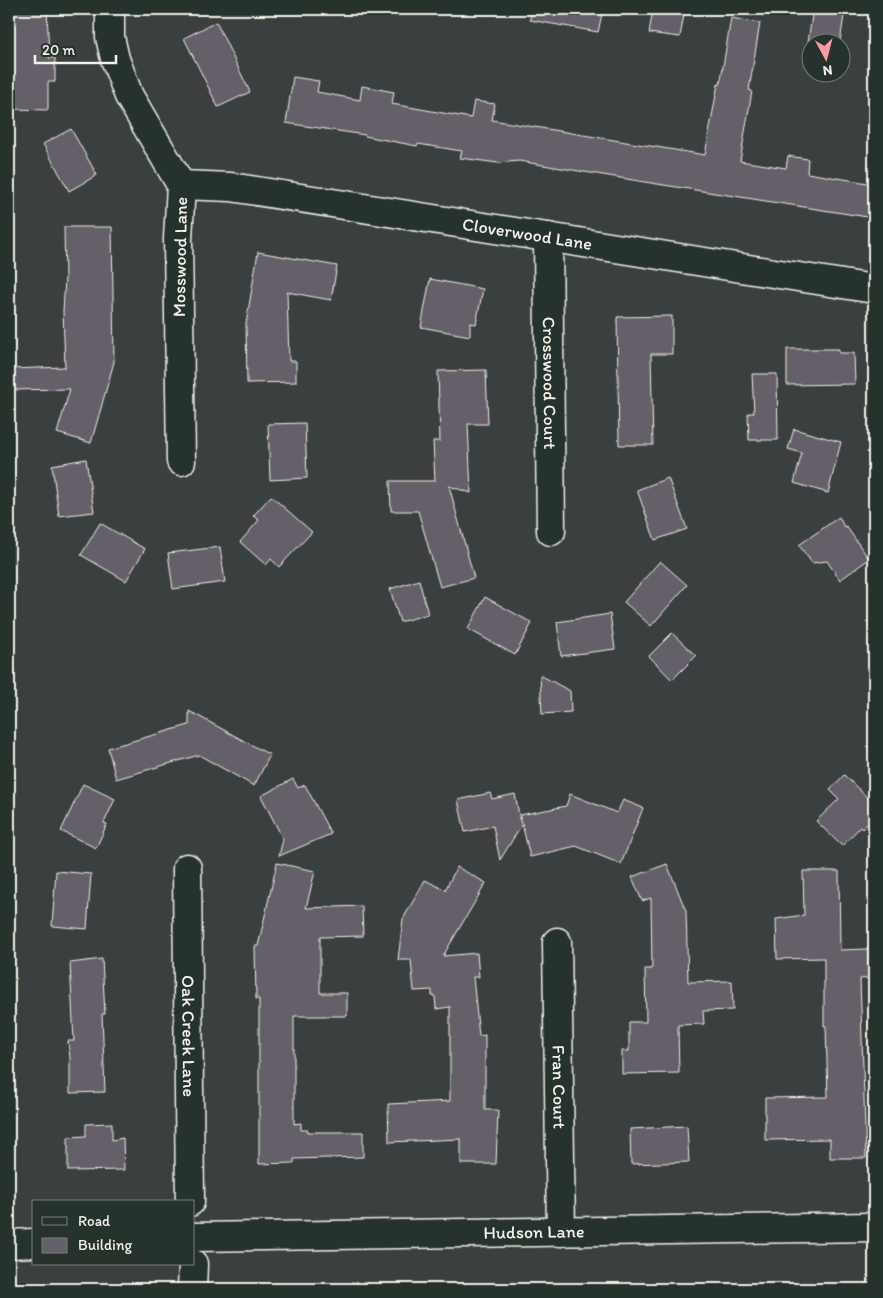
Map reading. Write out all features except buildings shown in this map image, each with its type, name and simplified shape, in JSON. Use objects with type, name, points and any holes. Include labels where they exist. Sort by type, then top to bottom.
[{"type":"street","name":"Mosswood Lane","points":[[110,9],[110,36],[115,59],[129,96],[181,185],[178,239],[181,461]]},
{"type":"street","name":"Cloverwood Lane","points":[[181,185],[231,186],[874,289]]},
{"type":"street","name":"Crosswood Court","points":[[548,236],[551,531]]},
{"type":"street","name":"Oak Creek Lane","points":[[187,868],[190,1200]]},
{"type":"street","name":"Fran Court","points":[[557,942],[561,1232]]},
{"type":"street","name":"Hudson Lane","points":[[195,1238],[874,1228]]},
{"type":"street","points":[[9,1244],[32,1243]]},
{"type":"street","points":[[192,1289],[193,1266]]}]
